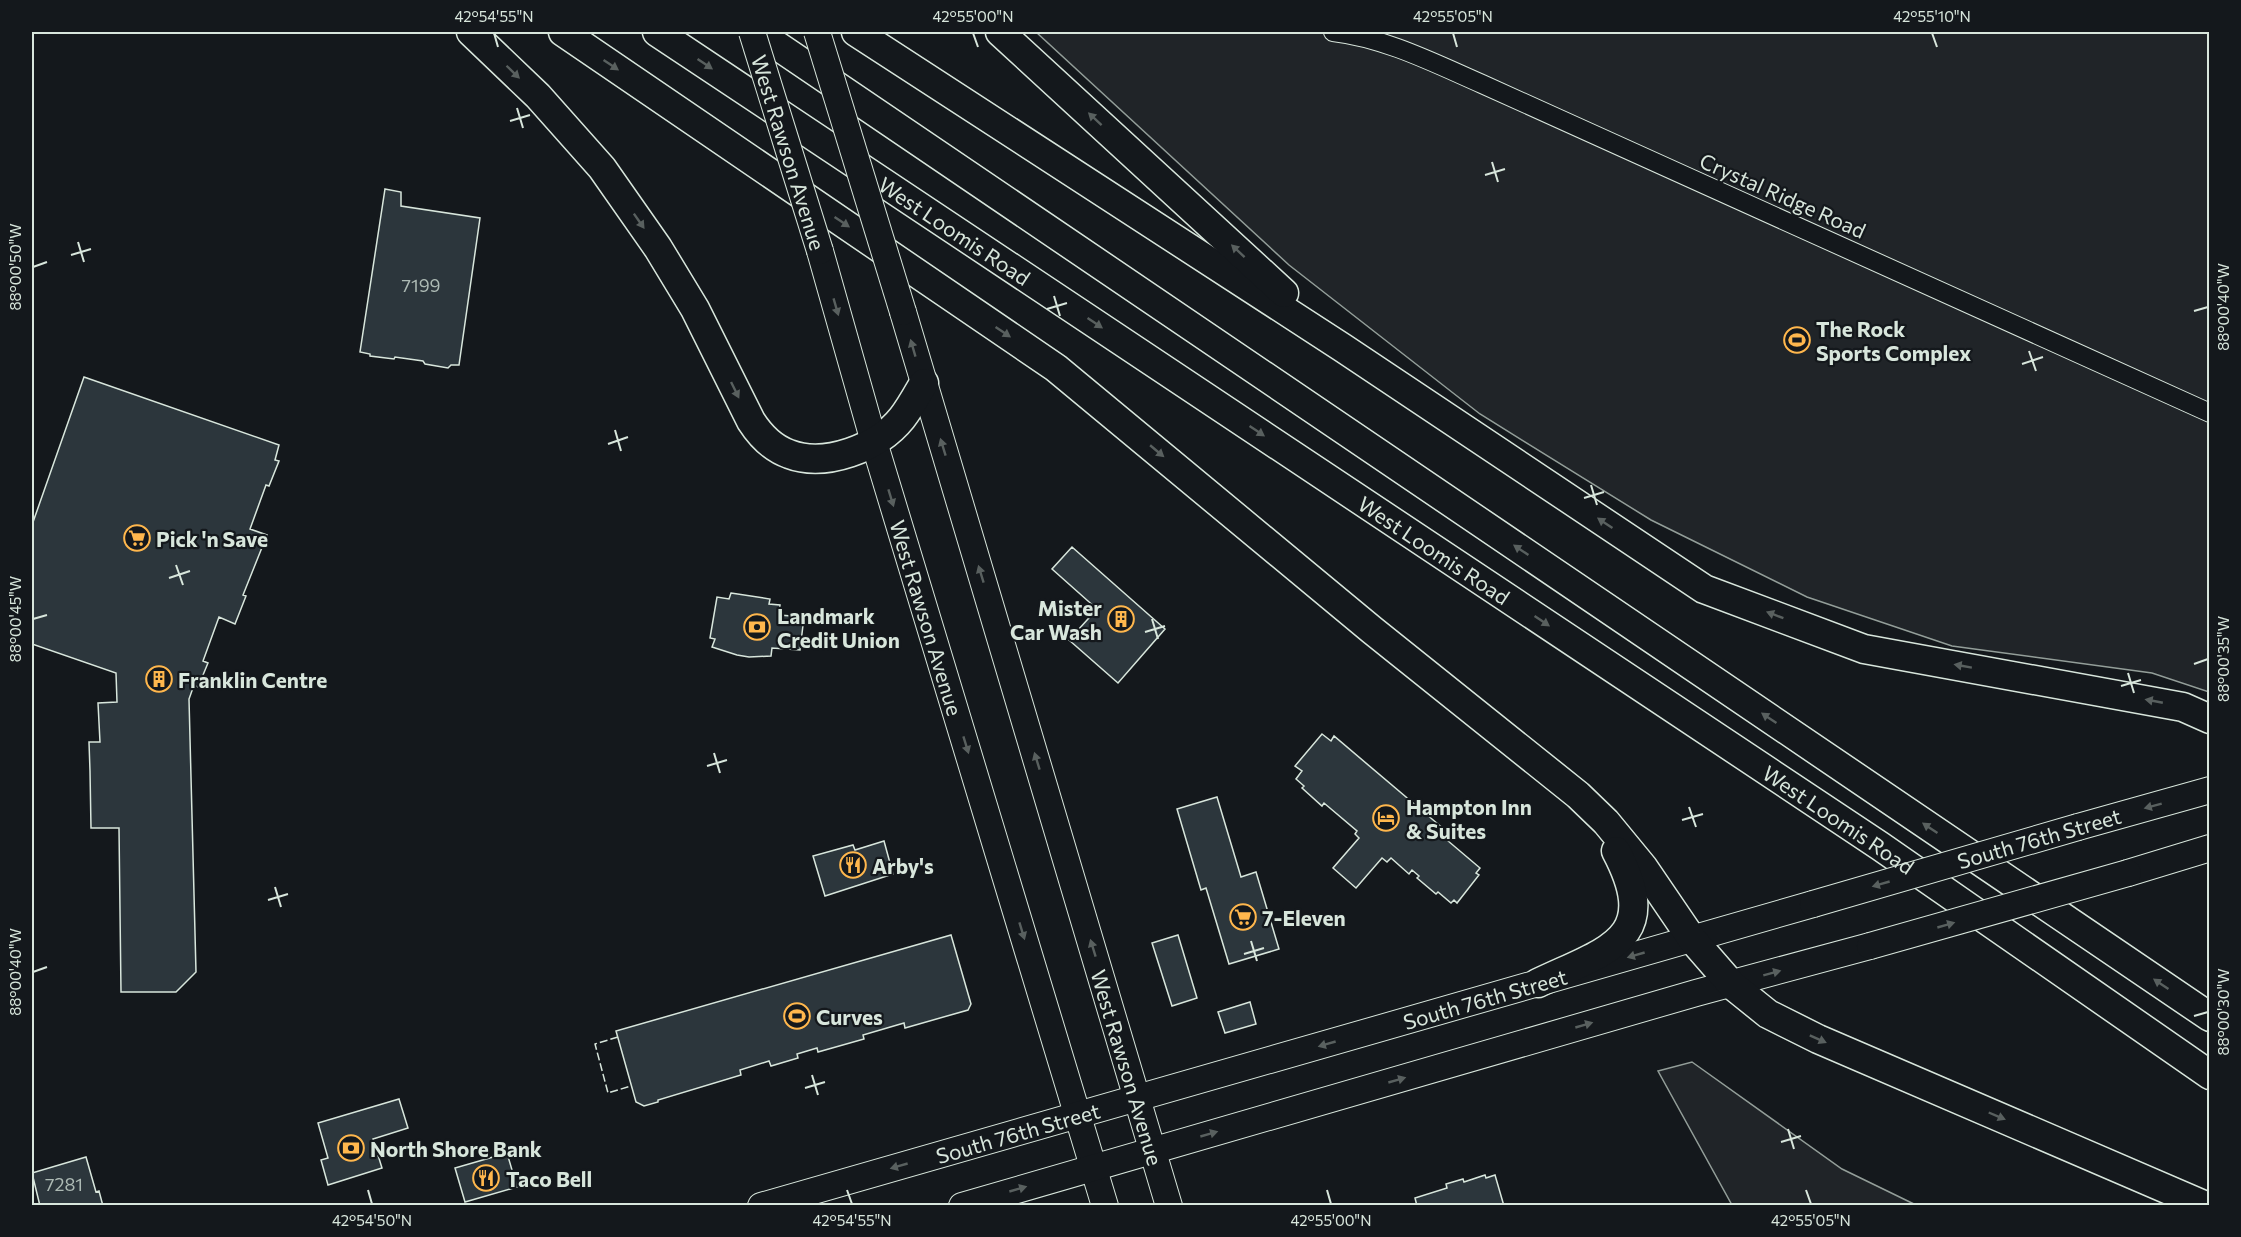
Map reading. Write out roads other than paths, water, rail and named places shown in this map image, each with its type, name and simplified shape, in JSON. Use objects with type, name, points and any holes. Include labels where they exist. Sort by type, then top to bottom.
[{"type":"main road","points":[[471,32],[538,96],[602,168],[658,248],[695,309],[751,421],[762,437],[787,453],[804,458],[854,453],[874,442],[901,419],[924,383]]},
{"type":"main road","points":[[563,32],[1056,368],[1372,630],[1578,795],[1606,822],[1643,867],[1692,939],[1732,984],[1768,1014],[1786,1025],[2206,1206]]},
{"type":"main road","name":"West Loomis Road","points":[[657,32],[1850,826],[2210,1075]]},
{"type":"main road","name":"West Rawson Avenue","points":[[752,32],[820,251],[874,442],[1105,1206]]},
{"type":"main road","points":[[757,32],[2210,1017]]},
{"type":"main road","name":"West Rawson Avenue","points":[[817,32],[903,312],[1169,1206]]},
{"type":"main road","points":[[856,32],[1343,348],[1704,589],[1864,649],[2183,707],[2210,720]]},
{"type":"main road","points":[[1000,32],[1343,348]]},
{"type":"main road","name":"South 76th Street","points":[[761,1206],[2210,790]]},
{"type":"main road","points":[[1538,983],[1605,951],[1629,928],[1634,912],[1631,883],[1621,859],[1609,837],[1578,795]]},
{"type":"main road","points":[[962,1206],[1696,993],[1870,946],[2210,848]]},
{"type":"street","name":"Crystal Ridge Road","points":[[1333,32],[1357,34],[1408,52],[2210,413]]},
{"type":"place","name":"The Rock Sports Complex","points":[[1797,340]]},
{"type":"place","name":"Pick 'n Save","points":[[137,538]]},
{"type":"place","name":"Mister Car Wash","points":[[1121,619]]},
{"type":"place","name":"Landmark Credit Union","points":[[757,627]]},
{"type":"place","name":"Franklin Centre","points":[[159,679]]},
{"type":"place","name":"Hampton Inn & Suites","points":[[1386,818]]},
{"type":"place","name":"Arby's","points":[[853,865]]},
{"type":"place","name":"7-Eleven","points":[[1243,917]]},
{"type":"place","name":"Curves","points":[[797,1016]]},
{"type":"place","name":"North Shore Bank","points":[[351,1148]]},
{"type":"place","name":"Taco Bell","points":[[486,1178]]}]
